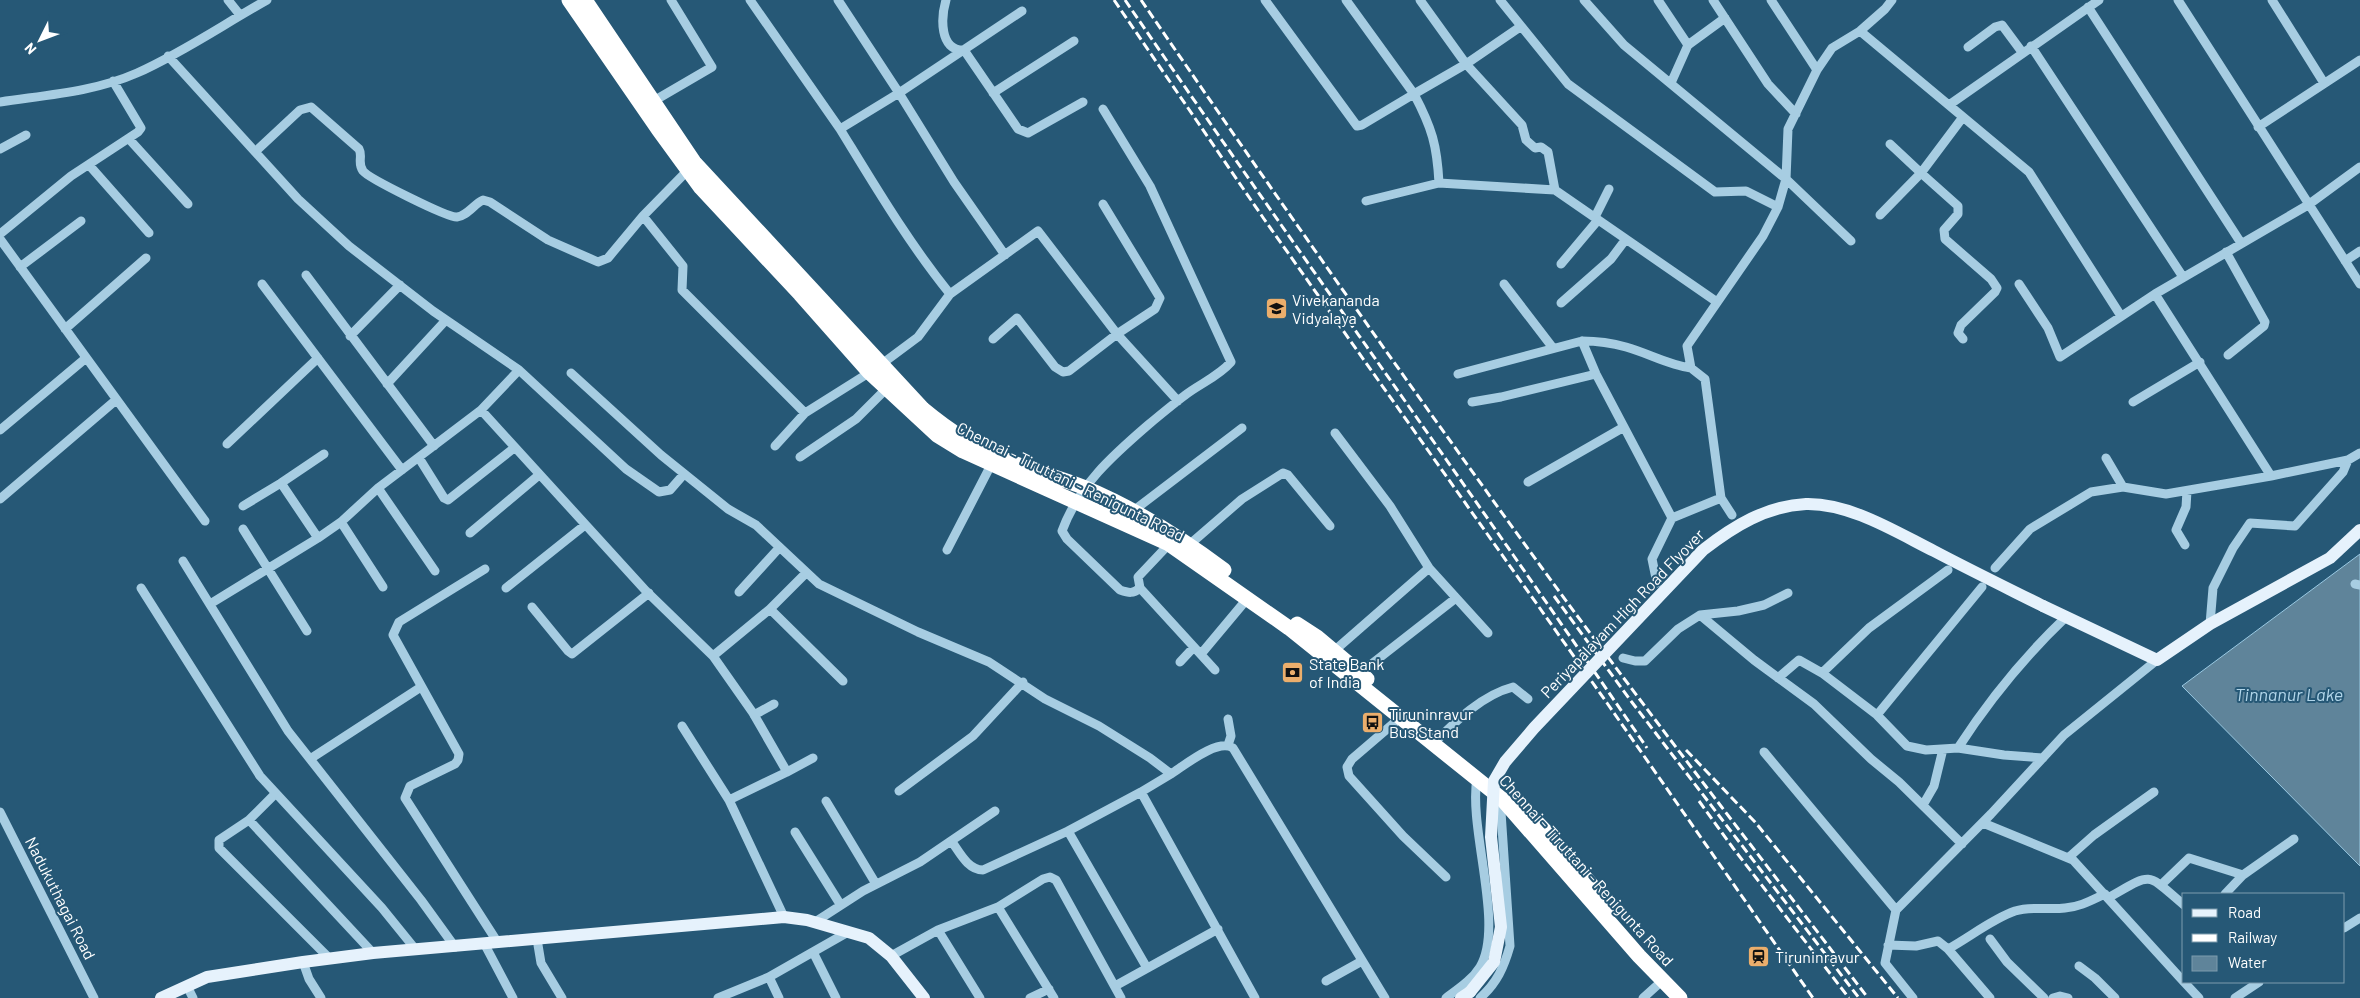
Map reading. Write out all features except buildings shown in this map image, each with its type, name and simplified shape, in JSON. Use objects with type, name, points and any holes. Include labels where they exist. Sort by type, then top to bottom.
[{"type":"highway","name":"Chennai - Tiruttani - Renigunta Road","points":[[569,0],[691,167],[875,368],[946,428],[1002,459],[1080,494],[1178,542],[1247,599],[1289,628],[1401,717],[1437,740],[1502,787],[1549,835],[1666,972],[1691,998]]},
{"type":"highway","name":"Chennai - Tiruttani - Renigunta Road","points":[[585,0],[652,102],[691,167]]},
{"type":"highway","name":"Chennai - Tiruttani - Renigunta Road","points":[[875,368],[886,390],[937,435],[963,451],[992,463],[1133,511],[1334,651],[1500,797],[1680,998]]},
{"type":"main road","name":"Periyapalayam High Road Flyover","points":[[1470,996],[1494,962],[1501,927],[1491,837],[1494,781],[1505,762],[1534,728],[1703,550],[1726,532],[1754,516],[1782,507],[1808,504],[1867,518],[2043,606],[2157,660]]},
{"type":"main road","points":[[2157,660],[2210,624],[2330,558],[2360,530]]},
{"type":"main road","points":[[161,998],[207,977],[303,962],[373,953],[455,948],[784,917],[815,922],[869,938],[891,956],[924,998]]},
{"type":"street","points":[[228,0],[240,14]]},
{"type":"street","points":[[0,102],[82,91],[137,73],[267,0]]},
{"type":"street","points":[[652,102],[712,67],[671,0]]},
{"type":"street","points":[[750,0],[840,129],[892,215],[926,264],[950,294]]},
{"type":"street","points":[[838,0],[954,182],[1005,255]]},
{"type":"street","points":[[946,0],[942,19],[946,36],[953,48],[964,50],[1018,129],[1023,133],[1028,133],[1083,102]]},
{"type":"street","points":[[1264,0],[1357,126],[1362,125],[1466,64],[1520,28]]},
{"type":"street","points":[[1346,0],[1414,94],[1426,116],[1437,150],[1439,183]]},
{"type":"street","points":[[1420,0],[1466,64],[1522,126],[1526,140],[1535,148],[1541,147],[1548,152],[1555,190]]},
{"type":"street","points":[[1500,0],[1520,28],[1568,84],[1715,192],[1746,190],[1778,207]]},
{"type":"street","points":[[1584,0],[1624,45],[1672,82],[1786,179],[1851,241]]},
{"type":"street","points":[[1658,0],[1688,45]]},
{"type":"street","points":[[1713,0],[1768,84],[1796,114]]},
{"type":"street","points":[[1771,0],[1817,70]]},
{"type":"street","points":[[1690,368],[1687,346],[1762,236],[1778,207],[1786,179],[1788,129],[1817,70],[1832,48],[1860,31],[1886,9],[1892,0]]},
{"type":"street","points":[[1949,105],[2098,0]]},
{"type":"street","points":[[2178,0],[2360,284]]},
{"type":"street","points":[[2272,0],[2324,83]]},
{"type":"street","points":[[2088,8],[2241,244]]},
{"type":"street","points":[[840,129],[899,93],[1022,11]]},
{"type":"street","points":[[1672,82],[1688,45],[1725,18]]},
{"type":"street","points":[[1968,47],[1995,27],[2002,25],[2022,52]]},
{"type":"street","points":[[1860,31],[2029,172],[2122,316]]},
{"type":"street","points":[[993,93],[1074,41]]},
{"type":"street","points":[[2031,46],[2183,277]]},
{"type":"street","points":[[168,56],[298,199],[349,246],[446,320],[519,370],[626,469],[659,492],[670,490],[684,474]]},
{"type":"street","points":[[2258,127],[2360,60]]},
{"type":"street","points":[[0,234],[70,176],[129,139],[141,128],[113,80]]},
{"type":"street","points":[[256,151],[300,110],[311,107],[360,149],[359,163],[365,174],[426,206],[454,217],[460,217],[483,200],[490,202],[548,240],[598,262],[608,258],[643,216],[691,167]]},
{"type":"street","points":[[1103,110],[1150,186],[1198,294],[1231,362],[1225,369],[1178,401],[1111,456],[1080,494],[1062,531],[1120,590],[1128,593],[1135,592],[1140,588]]},
{"type":"street","points":[[1880,215],[1921,173],[1963,117]]},
{"type":"street","points":[[0,149],[26,135]]},
{"type":"street","points":[[129,139],[188,204]]},
{"type":"street","points":[[1890,144],[1958,206],[1958,214],[1944,230],[1945,240],[1991,279],[1997,288],[1961,325],[1958,333],[1963,340]]},
{"type":"street","points":[[89,165],[149,233]]},
{"type":"street","points":[[2019,284],[2048,328],[2060,357],[2155,294],[2308,205],[2360,167]]},
{"type":"street","points":[[1366,201],[1439,183],[1555,190],[1717,302]]},
{"type":"street","points":[[1561,264],[1596,218],[1609,189]]},
{"type":"street","points":[[993,339],[1017,318],[1055,367],[1063,372],[1068,371],[1117,334],[1155,309],[1160,298],[1103,204]]},
{"type":"street","points":[[643,216],[683,266],[682,290],[805,414]]},
{"type":"street","points":[[20,267],[81,222]]},
{"type":"street","points":[[775,446],[805,414],[918,337],[950,294],[1038,231],[1117,334],[1178,401]]},
{"type":"street","points":[[0,239],[205,522]]},
{"type":"street","points":[[1561,303],[1611,259],[1626,239]]},
{"type":"street","points":[[2345,261],[2360,251]]},
{"type":"street","points":[[2226,252],[2265,322],[2264,326],[2228,354]]},
{"type":"street","points":[[65,329],[146,258]]},
{"type":"street","points":[[306,275],[434,446]]},
{"type":"street","points":[[262,284],[402,470]]},
{"type":"street","points":[[1504,284],[1553,348]]},
{"type":"street","points":[[350,336],[400,286]]},
{"type":"street","points":[[2155,294],[2271,476]]},
{"type":"street","points":[[387,384],[446,320]]},
{"type":"street","points":[[1582,341],[1596,374],[1672,518]]},
{"type":"street","points":[[1458,374],[1582,341],[1600,341],[1626,347],[1676,366],[1690,368],[1705,379],[1721,498],[1732,514]]},
{"type":"street","points":[[0,430],[86,358]]},
{"type":"street","points":[[227,444],[318,358]]},
{"type":"street","points":[[2133,402],[2200,362]]},
{"type":"street","points":[[210,604],[269,569],[341,522],[378,488],[481,410],[519,370]]},
{"type":"street","points":[[571,373],[610,410],[684,474],[728,509],[756,525],[819,584],[850,600],[989,662],[1023,682],[1045,699],[1099,726],[1142,752],[1172,774]]},
{"type":"street","points":[[1472,402],[1501,397],[1596,374]]},
{"type":"street","points":[[800,457],[856,419],[886,390]]},
{"type":"street","points":[[0,499],[116,400]]},
{"type":"street","points":[[481,410],[649,594],[713,656],[754,715],[787,772]]},
{"type":"street","points":[[1528,482],[1624,427]]},
{"type":"street","points":[[1133,511],[1242,428]]},
{"type":"street","points":[[1335,433],[1390,506],[1429,568],[1488,633]]},
{"type":"street","points":[[419,458],[444,498],[448,500],[514,448]]},
{"type":"street","points":[[1995,568],[2030,529],[2091,492],[2123,487],[2166,494],[2271,476],[2348,460],[2360,453]]},
{"type":"street","points":[[243,506],[324,454]]},
{"type":"street","points":[[2106,458],[2123,487]]},
{"type":"street","points":[[2210,624],[2214,588],[2233,548],[2250,523],[2295,526],[2343,472],[2348,460]]},
{"type":"street","points":[[947,550],[992,463]]},
{"type":"street","points":[[1216,670],[1140,588],[1138,577],[1178,542],[1283,473],[1288,475],[1330,526]]},
{"type":"street","points":[[470,533],[540,475]]},
{"type":"street","points":[[281,483],[318,538]]},
{"type":"street","points":[[378,488],[435,572]]},
{"type":"street","points":[[2185,545],[2176,530],[2186,507],[2186,491]]},
{"type":"street","points":[[1657,583],[1652,559],[1672,518],[1721,498]]},
{"type":"street","points":[[341,522],[383,587]]},
{"type":"street","points":[[506,588],[585,526]]},
{"type":"street","points":[[243,529],[307,631]]},
{"type":"street","points":[[739,592],[779,548]]},
{"type":"street","points":[[182,561],[274,710],[310,759],[421,900],[455,948]]},
{"type":"street","points":[[1334,651],[1429,568]]},
{"type":"street","points":[[485,569],[398,622],[394,628],[393,635],[459,754],[455,764],[410,786],[405,798],[498,943]]},
{"type":"street","points":[[1822,673],[1869,628],[1948,570]]},
{"type":"street","points":[[713,656],[770,609],[806,573]]},
{"type":"street","points":[[1876,716],[1982,587]]},
{"type":"street","points":[[141,588],[260,776],[382,908],[416,950]]},
{"type":"street","points":[[532,606],[568,652],[572,654],[649,594]]},
{"type":"street","points":[[1623,658],[1646,661],[1678,629],[1700,616],[1738,612],[1764,605],[1788,594]]},
{"type":"street","points":[[1360,673],[1456,598]]},
{"type":"street","points":[[1180,662],[1198,650],[1247,599]]},
{"type":"street","points":[[770,609],[843,681]]},
{"type":"street","points":[[1700,616],[1814,704],[1923,805],[1962,844]]},
{"type":"street","points":[[1958,748],[2002,685],[2042,640],[2066,617]]},
{"type":"street","points":[[1778,678],[1799,660],[1822,673],[1876,716],[1907,746],[1926,750],[1958,748],[2043,758]]},
{"type":"street","points":[[1914,998],[1885,963],[1896,910],[1983,823],[2064,735],[2157,660]]},
{"type":"street","points":[[899,791],[973,736],[1023,682]]},
{"type":"street","points":[[310,759],[421,687]]},
{"type":"street","points":[[1437,740],[1489,696],[1501,690],[1513,687],[1528,698]]},
{"type":"street","points":[[754,715],[774,704]]},
{"type":"street","points":[[1401,717],[1352,759],[1347,768],[1349,776],[1404,836],[1446,877]]},
{"type":"street","points":[[1228,719],[1231,736],[1228,744]]},
{"type":"street","points":[[682,726],[729,800],[784,917]]},
{"type":"street","points":[[952,842],[969,865],[975,870],[983,870],[1068,831],[1141,792],[1217,745],[1228,744]]},
{"type":"street","points":[[1228,744],[1385,998]]},
{"type":"street","points":[[1923,805],[1934,786],[1943,749]]},
{"type":"street","points":[[1764,752],[1896,910]]},
{"type":"street","points":[[729,800],[813,758]]},
{"type":"street","points":[[1446,998],[1474,974],[1485,956],[1489,926],[1476,805],[1477,777]]},
{"type":"street","points":[[1141,792],[1255,998]]},
{"type":"street","points":[[2068,858],[2094,835],[2154,792]]},
{"type":"street","points":[[275,794],[249,820],[220,840],[219,848],[330,959]]},
{"type":"street","points":[[1470,996],[1492,988],[1503,969],[1510,946],[1500,797]]},
{"type":"street","points":[[826,801],[876,884]]},
{"type":"street","points":[[815,922],[840,904],[920,862],[952,842],[982,818],[996,811]]},
{"type":"street","name":"Nadukuthagai Road","points":[[0,812],[94,998]]},
{"type":"street","points":[[249,820],[373,953]]},
{"type":"street","points":[[1983,823],[2073,860],[2182,980]]},
{"type":"street","points":[[1068,831],[1147,968]]},
{"type":"street","points":[[796,832],[840,904]]},
{"type":"street","points":[[2226,893],[2243,875],[2294,839]]},
{"type":"street","points":[[2162,884],[2189,858],[2243,875]]},
{"type":"street","points":[[891,956],[938,930],[998,906],[1042,879],[1050,877],[1056,880],[1122,998]]},
{"type":"street","points":[[1948,949],[2016,911],[2030,908],[2073,907],[2106,896],[2148,878],[2162,884],[2182,903]]},
{"type":"street","points":[[998,906],[1054,998]]},
{"type":"street","points":[[2345,927],[2360,918]]},
{"type":"street","points":[[1115,986],[1218,929]]},
{"type":"street","points":[[938,930],[980,998]]},
{"type":"street","points":[[718,998],[769,977],[848,932]]},
{"type":"street","points":[[537,939],[541,963],[562,998]]},
{"type":"street","points":[[1990,939],[2007,962],[2044,998]]},
{"type":"street","points":[[1888,945],[1916,946],[1938,941],[1948,949],[1990,998]]},
{"type":"street","points":[[485,945],[513,998]]},
{"type":"street","points":[[813,952],[836,998]]},
{"type":"street","points":[[1326,981],[1362,961]]},
{"type":"street","points":[[303,962],[309,979],[321,998]]},
{"type":"street","points":[[2079,966],[2095,978],[2115,998]]},
{"type":"street","points":[[769,977],[779,998]]},
{"type":"street","points":[[1643,998],[1663,980]]},
{"type":"street","points":[[2185,983],[2199,998]]},
{"type":"street","points":[[2235,998],[2257,983]]},
{"type":"street","points":[[187,986],[193,998]]},
{"type":"street","points":[[1030,998],[1049,989]]},
{"type":"street","points":[[2053,998],[2060,996],[2068,998]]},
{"type":"water","name":"Tinnanur Lake","points":[[2360,554],[2360,866],[2182,686]]},
{"type":"railway","points":[[1114,0],[1264,219],[1607,703],[1813,998]]},
{"type":"railway","points":[[1125,0],[1647,748]]},
{"type":"railway","points":[[1141,0],[1340,286],[1542,568],[1868,998]]},
{"type":"railway","points":[[1554,596],[1631,701],[1859,998]]},
{"type":"railway","points":[[1686,750],[1755,822],[1898,998]]},
{"type":"railway","points":[[1699,801],[1849,998]]},
{"type":"place","name":"Vivekananda Vidyalaya","points":[[1276,308]]},
{"type":"place","name":"State Bank of India","points":[[1293,672]]},
{"type":"place","name":"Tiruninravur Bus Stand","points":[[1373,722]]},
{"type":"place","name":"Tiruninravur","points":[[1759,956]]}]
